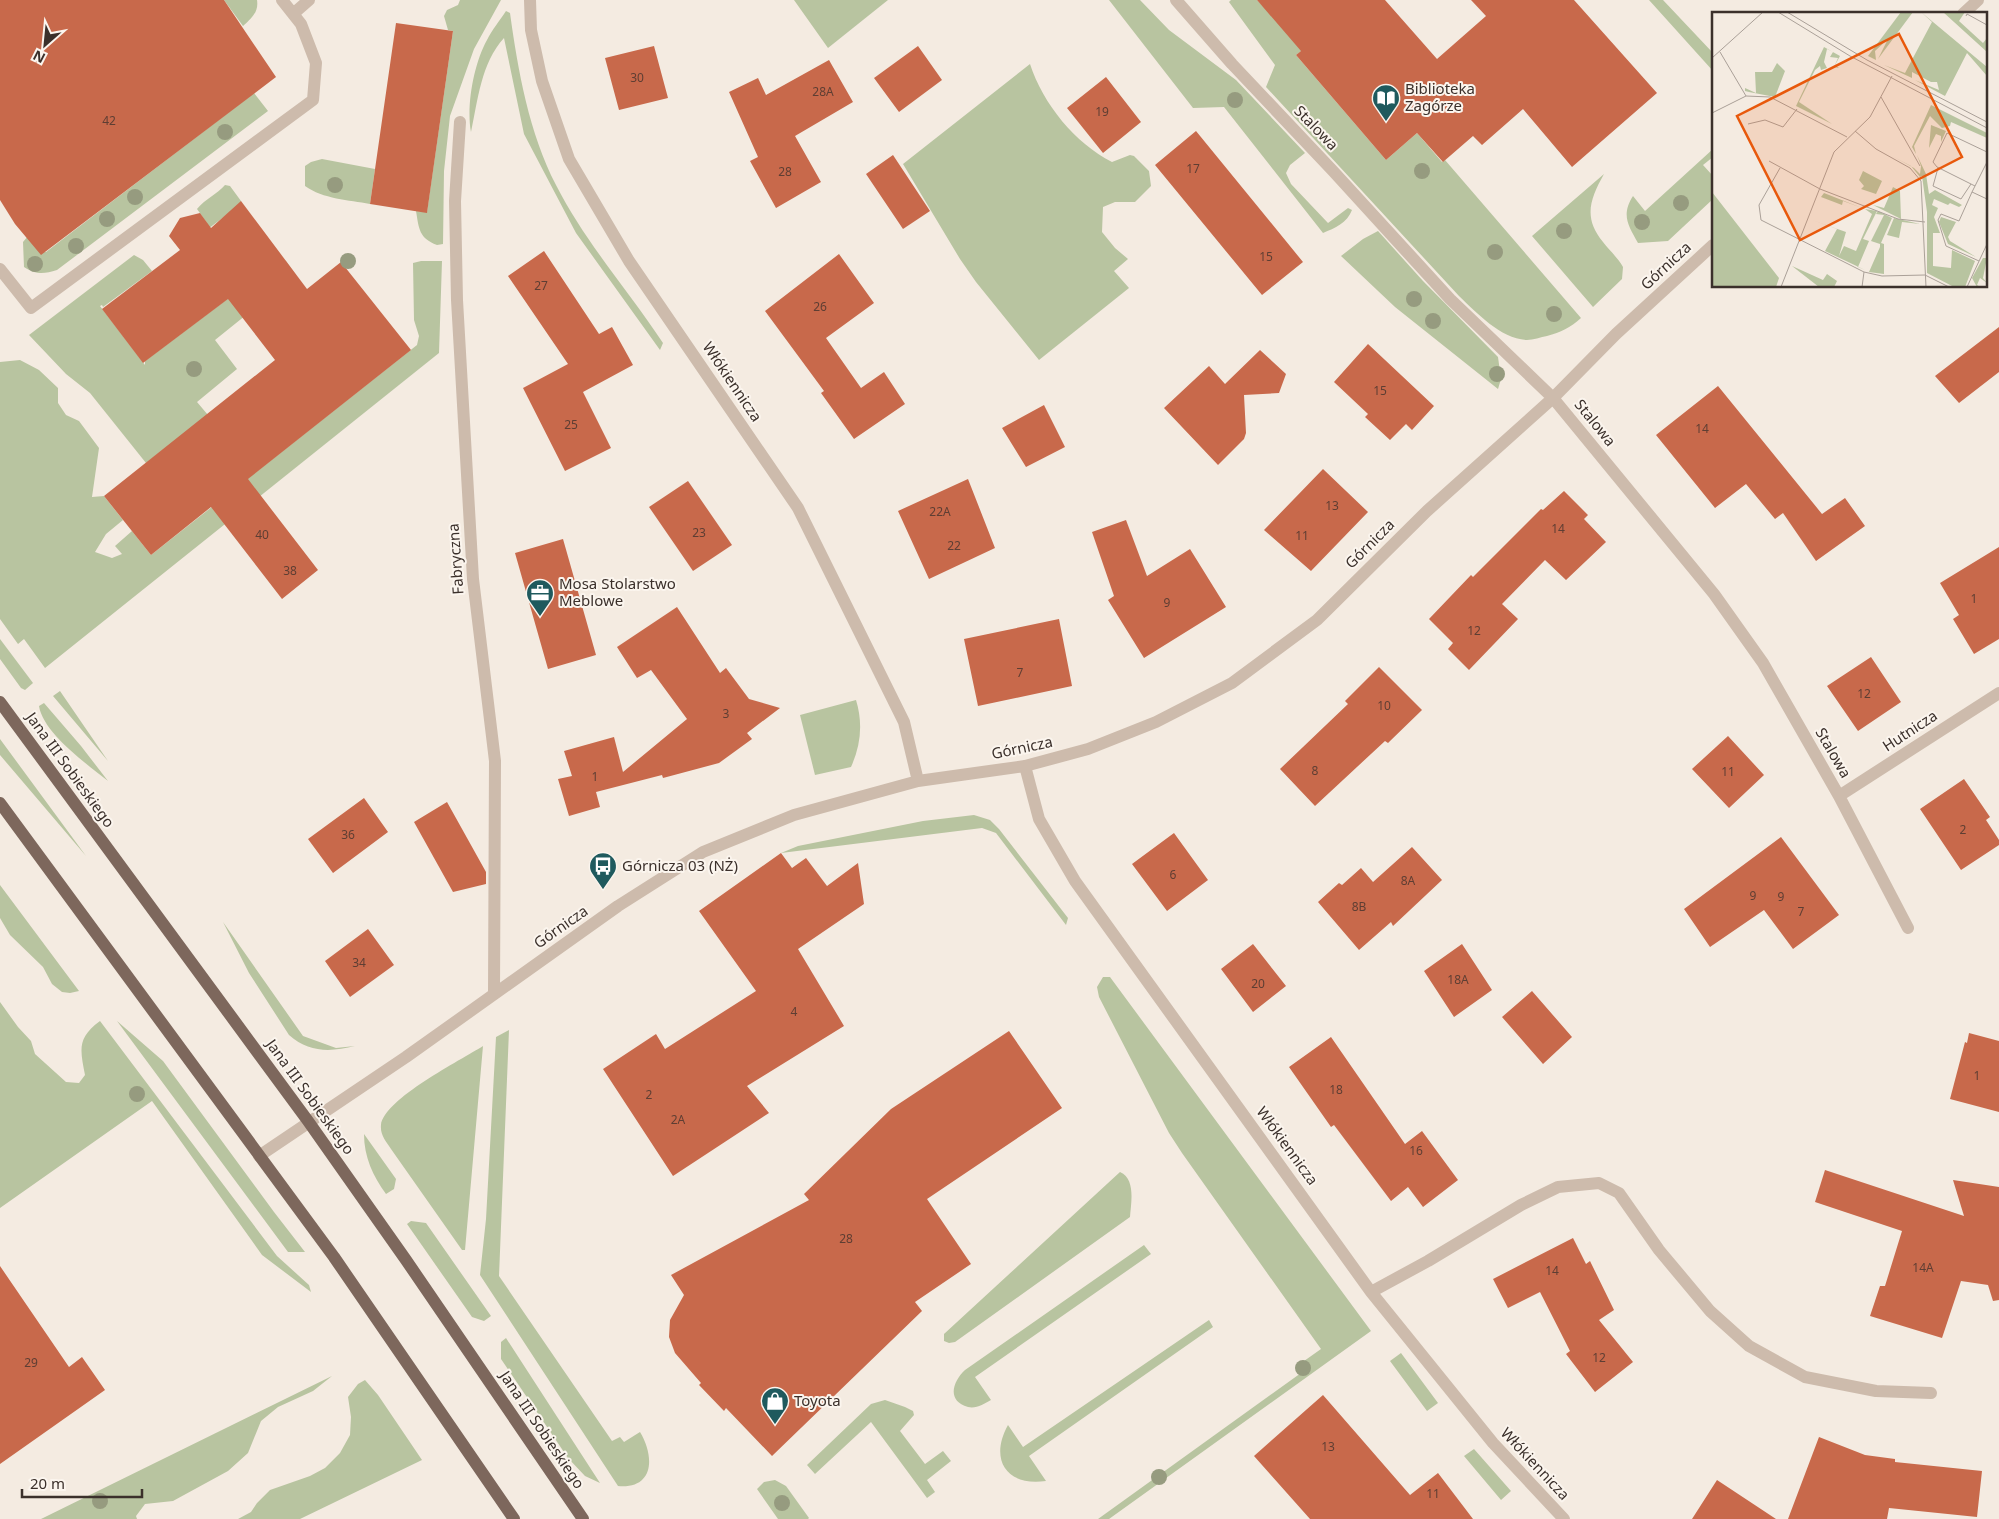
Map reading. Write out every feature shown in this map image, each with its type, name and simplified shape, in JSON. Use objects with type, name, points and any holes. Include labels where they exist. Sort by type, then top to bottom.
[{"type":"main road","name":"Jana III Sobieskiego","points":[[0,702],[308,1121],[406,1260],[582,1519]]},
{"type":"main road","points":[[0,802],[334,1257],[514,1519]]},
{"type":"street","points":[[0,269],[31,308],[313,100],[316,63],[301,24],[282,0]]},
{"type":"street","points":[[293,14],[309,0]]},
{"type":"street","name":"Włókiennicza","points":[[530,0],[531,30],[542,81],[569,159],[628,261],[798,508],[904,722],[918,781]]},
{"type":"street","name":"Stalowa","points":[[1176,0],[1232,64],[1450,299],[1553,398],[1714,594],[1763,663],[1839,796],[1908,928]]},
{"type":"street","points":[[1965,12],[1978,0]]},
{"type":"street","name":"Fabryczna","points":[[460,122],[455,201],[458,320],[473,579],[495,761],[494,994]]},
{"type":"street","name":"Górnicza","points":[[259,1156],[308,1121],[406,1057],[618,906],[704,852],[794,815],[918,781],[1025,766],[1088,749],[1156,722],[1232,683],[1317,620],[1427,511],[1553,398],[1616,334],[1712,246]]},
{"type":"street","name":"Hutnicza","points":[[1839,796],[1999,693]]},
{"type":"street","name":"Włókiennicza","points":[[1025,766],[1039,819],[1075,881],[1371,1292],[1493,1443],[1564,1519]]},
{"type":"street","points":[[1371,1292],[1428,1261],[1521,1205],[1558,1187],[1600,1183],[1619,1193],[1659,1250],[1710,1311],[1749,1346],[1805,1377],[1876,1392],[1931,1393]]},
{"type":"green space","points":[[224,0],[257,0],[256,12],[243,26]]},
{"type":"green space","points":[[460,0],[501,0],[474,49],[450,116],[444,171],[443,244],[437,245],[423,236],[416,211],[427,212],[453,31],[448,30],[444,16],[447,10],[458,5]]},
{"type":"green space","points":[[794,0],[888,0],[828,48]]},
{"type":"green space","points":[[1109,0],[1140,0],[1169,30],[1236,80],[1305,153],[1290,165],[1286,173],[1291,184],[1328,223],[1348,208],[1352,210],[1344,222],[1323,233],[1224,107],[1193,108]]},
{"type":"green space","points":[[1231,0],[1257,0],[1305,48],[1296,55],[1386,160],[1417,133],[1442,162],[1445,160],[1581,318],[1561,331],[1527,340],[1517,339],[1499,330],[1474,310],[1266,87],[1275,65],[1229,2]]},
{"type":"green space","points":[[1649,0],[1663,0],[1712,52],[1712,70]]},
{"type":"green space","points":[[506,11],[510,13],[517,57],[532,123],[556,185],[593,246],[663,343],[660,350],[576,233],[524,134],[504,38],[496,48],[485,70],[471,132],[470,98],[478,60],[489,36]]},
{"type":"green space","points":[[1030,64],[1043,94],[1073,133],[1098,154],[1112,162],[1130,155],[1134,156],[1149,171],[1151,186],[1135,202],[1115,202],[1103,207],[1102,232],[1115,248],[1128,259],[1114,271],[1129,288],[1039,360],[976,282],[960,259],[903,164]]},
{"type":"green space","points":[[254,93],[268,111],[57,270],[40,273],[24,267],[23,242],[28,236],[39,250],[46,252]]},
{"type":"green space","points":[[1712,150],[1712,158],[1703,165],[1712,175],[1712,200],[1668,241],[1638,243],[1627,220],[1627,209],[1633,196],[1645,211]]},
{"type":"green space","points":[[322,159],[375,169],[370,204],[320,194],[305,186],[305,166]]},
{"type":"green space","points":[[1604,174],[1592,200],[1591,217],[1597,233],[1623,267],[1622,279],[1593,307],[1532,236]]},
{"type":"green space","points":[[225,185],[230,186],[241,201],[241,204],[188,244],[207,223],[197,209]]},
{"type":"green space","points":[[1378,231],[1423,281],[1498,357],[1501,379],[1498,389],[1395,307],[1341,256],[1363,239]]},
{"type":"green space","points":[[134,255],[143,260],[152,271],[103,307],[102,305],[100,306],[145,365],[145,361],[282,258],[296,275],[215,340],[237,369],[197,402],[208,415],[146,463],[90,393],[66,374],[29,335]]},
{"type":"green space","points":[[442,261],[439,353],[45,668],[24,639],[18,644],[0,619],[0,362],[20,360],[39,370],[58,388],[58,403],[66,415],[79,421],[99,448],[92,497],[104,496],[123,520],[106,534],[95,552],[112,558],[122,554],[115,546],[132,531],[151,555],[417,345],[419,336],[414,320],[413,263]]},
{"type":"green space","points":[[0,639],[33,683],[25,690],[21,688],[0,659]]},
{"type":"green space","points":[[60,691],[108,761],[53,696]]},
{"type":"green space","points":[[856,700],[860,717],[860,734],[851,767],[815,775],[800,715]]},
{"type":"green space","points":[[44,703],[108,781],[57,737],[42,716],[39,706]]},
{"type":"green space","points":[[0,739],[86,856],[0,755]]},
{"type":"green space","points":[[974,815],[990,820],[999,829],[1068,918],[1066,925],[996,833],[982,828],[781,853],[798,846],[923,821]]},
{"type":"green space","points":[[0,885],[79,991],[62,992],[52,984],[43,967],[10,935],[0,918]]},
{"type":"green space","points":[[223,922],[303,1036],[336,1048],[355,1046],[320,1050],[304,1045],[289,1035],[249,973]]},
{"type":"green space","points":[[1103,977],[1110,977],[1371,1331],[1109,1519],[1098,1519],[1301,1373],[1297,1366],[1321,1349],[1169,1133],[1099,997],[1097,987]]},
{"type":"green space","points":[[0,1002],[31,1041],[35,1054],[66,1082],[79,1083],[85,1075],[81,1051],[82,1045],[87,1033],[100,1021],[277,1256],[309,1285],[311,1292],[262,1255],[152,1101],[0,1208]]},
{"type":"green space","points":[[117,1021],[163,1061],[305,1252],[288,1252]]},
{"type":"green space","points":[[509,1030],[499,1276],[612,1441],[620,1437],[624,1442],[640,1432],[648,1451],[648,1470],[645,1477],[630,1486],[618,1486],[480,1275],[486,1219],[496,1037]]},
{"type":"green space","points":[[483,1046],[465,1250],[462,1250],[385,1141],[381,1132],[381,1125],[385,1115],[409,1092]]},
{"type":"green space","points":[[364,1134],[396,1179],[394,1189],[386,1194],[370,1166]]},
{"type":"green space","points":[[1120,1172],[1125,1175],[1130,1186],[1130,1217],[955,1342],[949,1343],[944,1341],[944,1334]]},
{"type":"green space","points":[[411,1221],[426,1223],[491,1316],[484,1321],[472,1317],[407,1224]]},
{"type":"green space","points":[[1144,1245],[1151,1254],[975,1377],[991,1400],[980,1406],[968,1407],[957,1400],[954,1396],[955,1385],[965,1370]]},
{"type":"green space","points":[[1209,1320],[1213,1327],[1029,1456],[1046,1481],[1032,1482],[1021,1480],[1011,1475],[1005,1468],[1001,1459],[1000,1449],[1008,1425],[1023,1447]]},
{"type":"green space","points":[[506,1338],[600,1483],[585,1476],[568,1458],[501,1359],[501,1342]]},
{"type":"green space","points":[[1401,1353],[1438,1403],[1427,1411],[1390,1361]]},
{"type":"green space","points":[[332,1376],[313,1391],[278,1407],[261,1421],[248,1453],[228,1471],[173,1501],[145,1504],[136,1516],[137,1519],[41,1519]]},
{"type":"green space","points":[[365,1380],[378,1395],[422,1460],[300,1519],[238,1519],[251,1512],[270,1490],[310,1476],[325,1468],[340,1453],[350,1435],[351,1417],[348,1397],[358,1384]]},
{"type":"green space","points":[[885,1400],[913,1411],[914,1415],[900,1431],[925,1464],[943,1451],[951,1461],[927,1480],[935,1492],[927,1498],[871,1422],[815,1474],[807,1465],[871,1404]]},
{"type":"green space","points":[[1474,1449],[1511,1491],[1501,1500],[1464,1456]]},
{"type":"green space","points":[[775,1480],[786,1486],[808,1519],[778,1519],[757,1489],[764,1482]]},
{"type":"building","points":[[0,0],[224,0],[276,77],[41,255],[15,224],[0,200]]},
{"type":"building","points":[[1257,0],[1385,0],[1437,59],[1486,16],[1471,0],[1574,0],[1657,93],[1572,167],[1523,109],[1482,145],[1473,136],[1443,162],[1417,133],[1386,160],[1296,55],[1301,51]]},
{"type":"building","points":[[396,23],[453,31],[427,213],[370,204]]},
{"type":"building","points":[[654,46],[668,98],[619,110],[605,58]]},
{"type":"building","points":[[918,46],[942,80],[899,112],[874,78]]},
{"type":"building","points":[[829,60],[853,102],[795,136],[821,182],[776,208],[750,161],[758,157],[729,92],[758,78],[766,95]]},
{"type":"building","points":[[1106,77],[1141,122],[1103,153],[1067,108]]},
{"type":"building","points":[[1196,131],[1303,262],[1262,295],[1155,165]]},
{"type":"building","points":[[893,155],[930,211],[903,229],[866,174]]},
{"type":"building","points":[[241,201],[307,289],[341,262],[411,350],[248,479],[318,570],[282,599],[211,507],[151,555],[104,496],[275,360],[228,299],[143,363],[102,309],[180,250],[169,236],[180,218],[200,213],[211,228]]},
{"type":"building","points":[[544,251],[599,334],[612,327],[633,365],[583,392],[611,448],[565,471],[523,388],[568,364],[508,276]]},
{"type":"building","points":[[839,254],[874,303],[826,338],[861,388],[884,372],[905,404],[854,439],[821,393],[824,391],[765,311]]},
{"type":"building","points":[[1999,327],[1999,372],[1959,403],[1935,376]]},
{"type":"building","points":[[1368,344],[1434,406],[1412,430],[1406,424],[1390,440],[1365,417],[1368,414],[1334,382]]},
{"type":"building","points":[[1260,350],[1286,374],[1279,393],[1244,395],[1246,433],[1244,439],[1218,465],[1164,408],[1209,366],[1225,384]]},
{"type":"building","points":[[1718,386],[1822,514],[1845,498],[1865,526],[1816,561],[1783,513],[1775,519],[1746,484],[1715,508],[1656,435]]},
{"type":"building","points":[[1044,405],[1065,447],[1026,467],[1002,428]]},
{"type":"building","points":[[1323,469],[1368,512],[1311,571],[1264,530]]},
{"type":"building","points":[[968,479],[995,548],[929,579],[898,511]]},
{"type":"building","points":[[688,481],[732,545],[693,571],[649,507]]},
{"type":"building","points":[[1564,491],[1588,515],[1584,519],[1606,542],[1566,580],[1545,560],[1502,604],[1518,619],[1469,670],[1448,649],[1453,643],[1429,619],[1471,575],[1473,577],[1541,509],[1543,510]]},
{"type":"building","points":[[1126,520],[1147,576],[1190,549],[1226,607],[1144,658],[1108,600],[1114,596],[1092,532]]},
{"type":"building","points":[[563,539],[596,655],[548,669],[515,553]]},
{"type":"building","points":[[1999,547],[1999,639],[1974,654],[1953,619],[1959,615],[1940,583]]},
{"type":"building","points":[[677,607],[720,673],[726,668],[749,699],[780,708],[747,733],[752,739],[719,763],[663,778],[662,775],[596,792],[600,807],[569,816],[558,779],[572,776],[564,751],[614,737],[623,772],[687,719],[651,670],[637,678],[617,647]]},
{"type":"building","points":[[1059,619],[1072,686],[978,706],[964,639]]},
{"type":"building","points":[[1871,657],[1901,702],[1858,731],[1827,686]]},
{"type":"building","points":[[1379,667],[1422,710],[1388,743],[1385,741],[1315,806],[1280,769],[1348,704],[1345,701]]},
{"type":"building","points":[[1728,736],[1764,775],[1729,808],[1692,769]]},
{"type":"building","points":[[1964,779],[1990,817],[1986,820],[1999,840],[1999,845],[1961,870],[1920,809]]},
{"type":"building","points":[[364,798],[388,832],[333,873],[308,839]]},
{"type":"building","points":[[447,802],[486,872],[486,884],[453,892],[414,822]]},
{"type":"building","points":[[1174,833],[1208,880],[1167,911],[1132,864]]},
{"type":"building","points":[[1781,837],[1839,915],[1793,949],[1764,910],[1710,947],[1684,909]]},
{"type":"building","points":[[1412,847],[1442,880],[1393,926],[1391,922],[1359,950],[1318,902],[1339,883],[1342,885],[1361,868],[1373,882]]},
{"type":"building","points":[[781,853],[792,868],[806,858],[827,886],[858,863],[864,904],[798,949],[844,1026],[747,1086],[769,1113],[673,1176],[603,1069],[656,1034],[665,1049],[756,991],[699,911]]},
{"type":"building","points":[[368,929],[394,965],[350,997],[325,961]]},
{"type":"building","points":[[1253,944],[1286,986],[1253,1012],[1221,969]]},
{"type":"building","points":[[1462,944],[1492,990],[1454,1017],[1424,971]]},
{"type":"building","points":[[1532,991],[1572,1037],[1543,1064],[1502,1017]]},
{"type":"building","points":[[1009,1031],[1062,1108],[927,1199],[971,1264],[915,1302],[922,1311],[772,1456],[726,1408],[724,1411],[699,1385],[701,1383],[675,1353],[669,1337],[670,1320],[684,1295],[671,1275],[809,1200],[804,1194],[891,1109]]},
{"type":"building","points":[[1969,1033],[1999,1041],[1999,1112],[1950,1099]]},
{"type":"building","points":[[1331,1037],[1405,1144],[1422,1131],[1458,1180],[1423,1207],[1408,1187],[1391,1201],[1334,1125],[1331,1127],[1289,1067]]},
{"type":"building","points":[[1825,1170],[1964,1216],[1953,1180],[1999,1187],[1999,1300],[1993,1301],[1988,1285],[1961,1281],[1942,1338],[1870,1316],[1880,1286],[1885,1286],[1902,1231],[1815,1202]]},
{"type":"building","points":[[1573,1238],[1586,1264],[1590,1261],[1614,1310],[1599,1320],[1633,1362],[1595,1392],[1566,1354],[1570,1351],[1540,1292],[1508,1308],[1493,1279]]},
{"type":"building","points":[[0,1266],[69,1367],[82,1357],[105,1390],[0,1464]]},
{"type":"building","points":[[1323,1395],[1410,1495],[1438,1473],[1473,1519],[1310,1519],[1254,1456]]},
{"type":"building","points":[[1819,1437],[1865,1455],[1895,1459],[1895,1462],[1982,1471],[1977,1517],[1889,1508],[1887,1519],[1788,1519]]},
{"type":"building","points":[[1717,1480],[1776,1519],[1692,1519]]},
{"type":"place","name":"Biblioteka Zagórze","points":[[1386,122]]},
{"type":"place","name":"Mosa Stolarstwo Meblowe","points":[[540,617]]},
{"type":"place","name":"Górnicza 03 (NŻ)","points":[[603,890]]},
{"type":"place","name":"Toyota","points":[[775,1425]]}]
